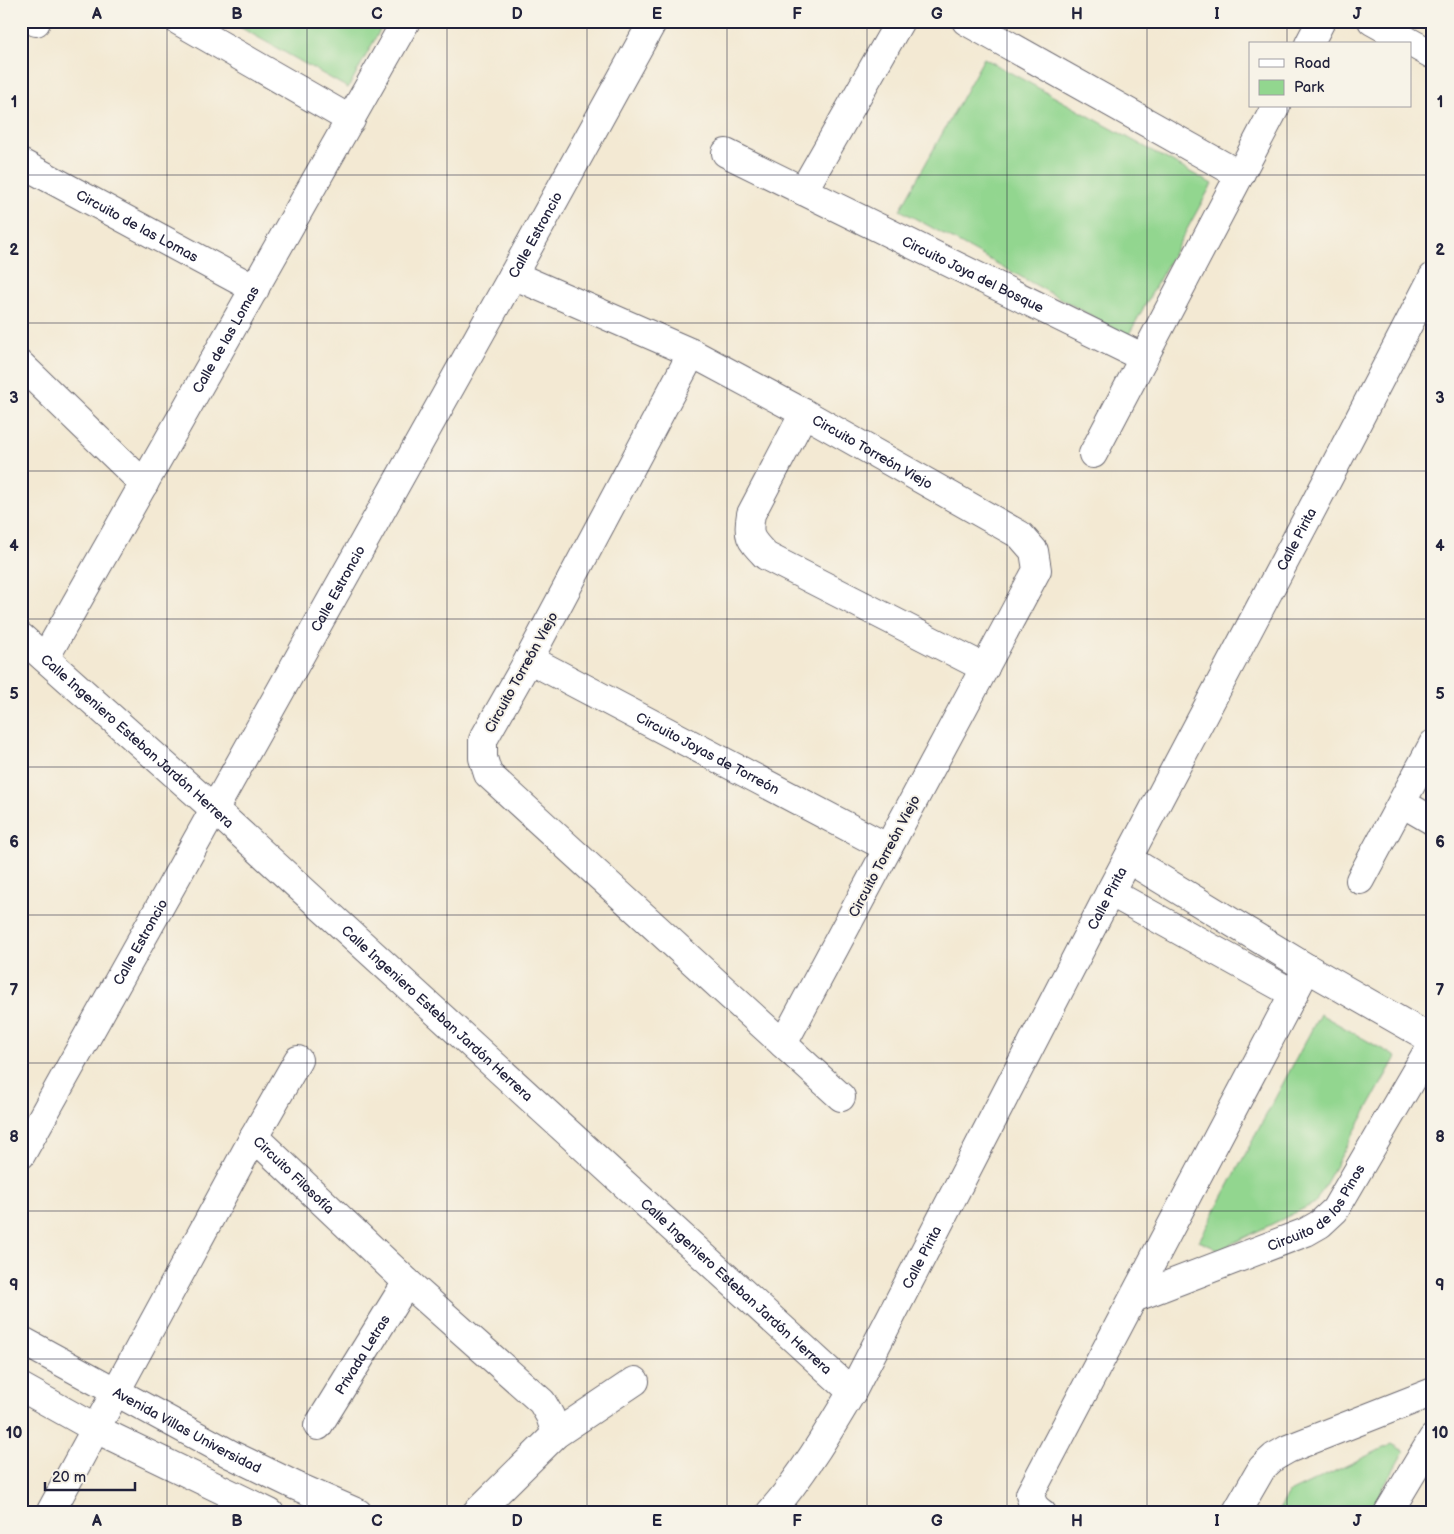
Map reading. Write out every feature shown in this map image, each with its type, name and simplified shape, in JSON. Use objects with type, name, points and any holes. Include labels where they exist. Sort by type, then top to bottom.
[{"type":"street","points":[[179,21],[351,120]]},
{"type":"street","name":"Calle de las Lomas","points":[[45,658],[406,21]]},
{"type":"street","name":"Calle Estroncio","points":[[21,1154],[653,21]]},
{"type":"street","points":[[803,191],[900,21]]},
{"type":"street","points":[[966,21],[1240,175]]},
{"type":"street","points":[[1310,42],[1321,21]]},
{"type":"street","points":[[1372,21],[1410,42]]},
{"type":"street","points":[[1412,43],[1433,55]]},
{"type":"street","points":[[1093,454],[1275,108]]},
{"type":"street","name":"Circuito Joya del Bosque","points":[[726,153],[1144,358]]},
{"type":"street","name":"Circuito de las Lomas","points":[[21,163],[255,289]]},
{"type":"street","name":"Circuito Torreón Viejo","points":[[513,275],[692,353],[804,413],[1020,535],[1034,551],[1036,570],[783,1044]]},
{"type":"street","name":"Calle Pirita","points":[[770,1513],[786,1494],[826,1436],[852,1392],[1110,892],[1433,277]]},
{"type":"street","name":"Circuito Torreón Viejo","points":[[692,353],[529,659],[483,740],[483,758],[488,774],[841,1097]]},
{"type":"street","points":[[21,365],[144,484]]},
{"type":"street","name":"Circuito Torreón Viejo","points":[[804,413],[751,514],[748,530],[752,542],[766,556],[985,668]]},
{"type":"street","name":"Calle Ingeniero Esteban Jardón Herrera","points":[[21,637],[214,809],[852,1392]]},
{"type":"street","name":"Circuito Joyas de Torreón","points":[[529,659],[888,848]]},
{"type":"street","points":[[1360,880],[1433,744]]},
{"type":"street","points":[[1402,803],[1433,821]]},
{"type":"street","name":"Circuito de los Pinos","points":[[1128,859],[1307,968],[1433,1041],[1335,1210],[1320,1224],[1306,1232],[1134,1298]]},
{"type":"street","points":[[1110,892],[1294,994]]},
{"type":"street","points":[[1042,1513],[1031,1502],[1030,1494],[1307,968]]},
{"type":"street","points":[[254,1137],[298,1060]]},
{"type":"street","name":"Circuito Filosofía","points":[[50,1513],[254,1137],[406,1282],[542,1402],[550,1416],[556,1434]]},
{"type":"street","name":"Privada Letras","points":[[318,1426],[406,1282]]},
{"type":"street","name":"Avenida Villas Universidad","points":[[21,1340],[232,1455],[358,1513]]},
{"type":"street","points":[[476,1513],[556,1434],[635,1381]]},
{"type":"street","points":[[21,1387],[96,1428],[270,1513]]},
{"type":"street","points":[[1236,1513],[1262,1468],[1274,1457],[1288,1449],[1433,1392]]},
{"type":"street","points":[[1388,1513],[1433,1438]]},
{"type":"green space","points":[[229,21],[385,21],[348,88]]},
{"type":"green space","points":[[984,58],[1212,184],[1128,336],[900,210]]},
{"type":"green space","points":[[1320,1014],[1396,1057],[1315,1203],[1219,1250],[1199,1241]]},
{"type":"green space","points":[[1392,1444],[1404,1451],[1369,1513],[1277,1513],[1289,1493]]}]
